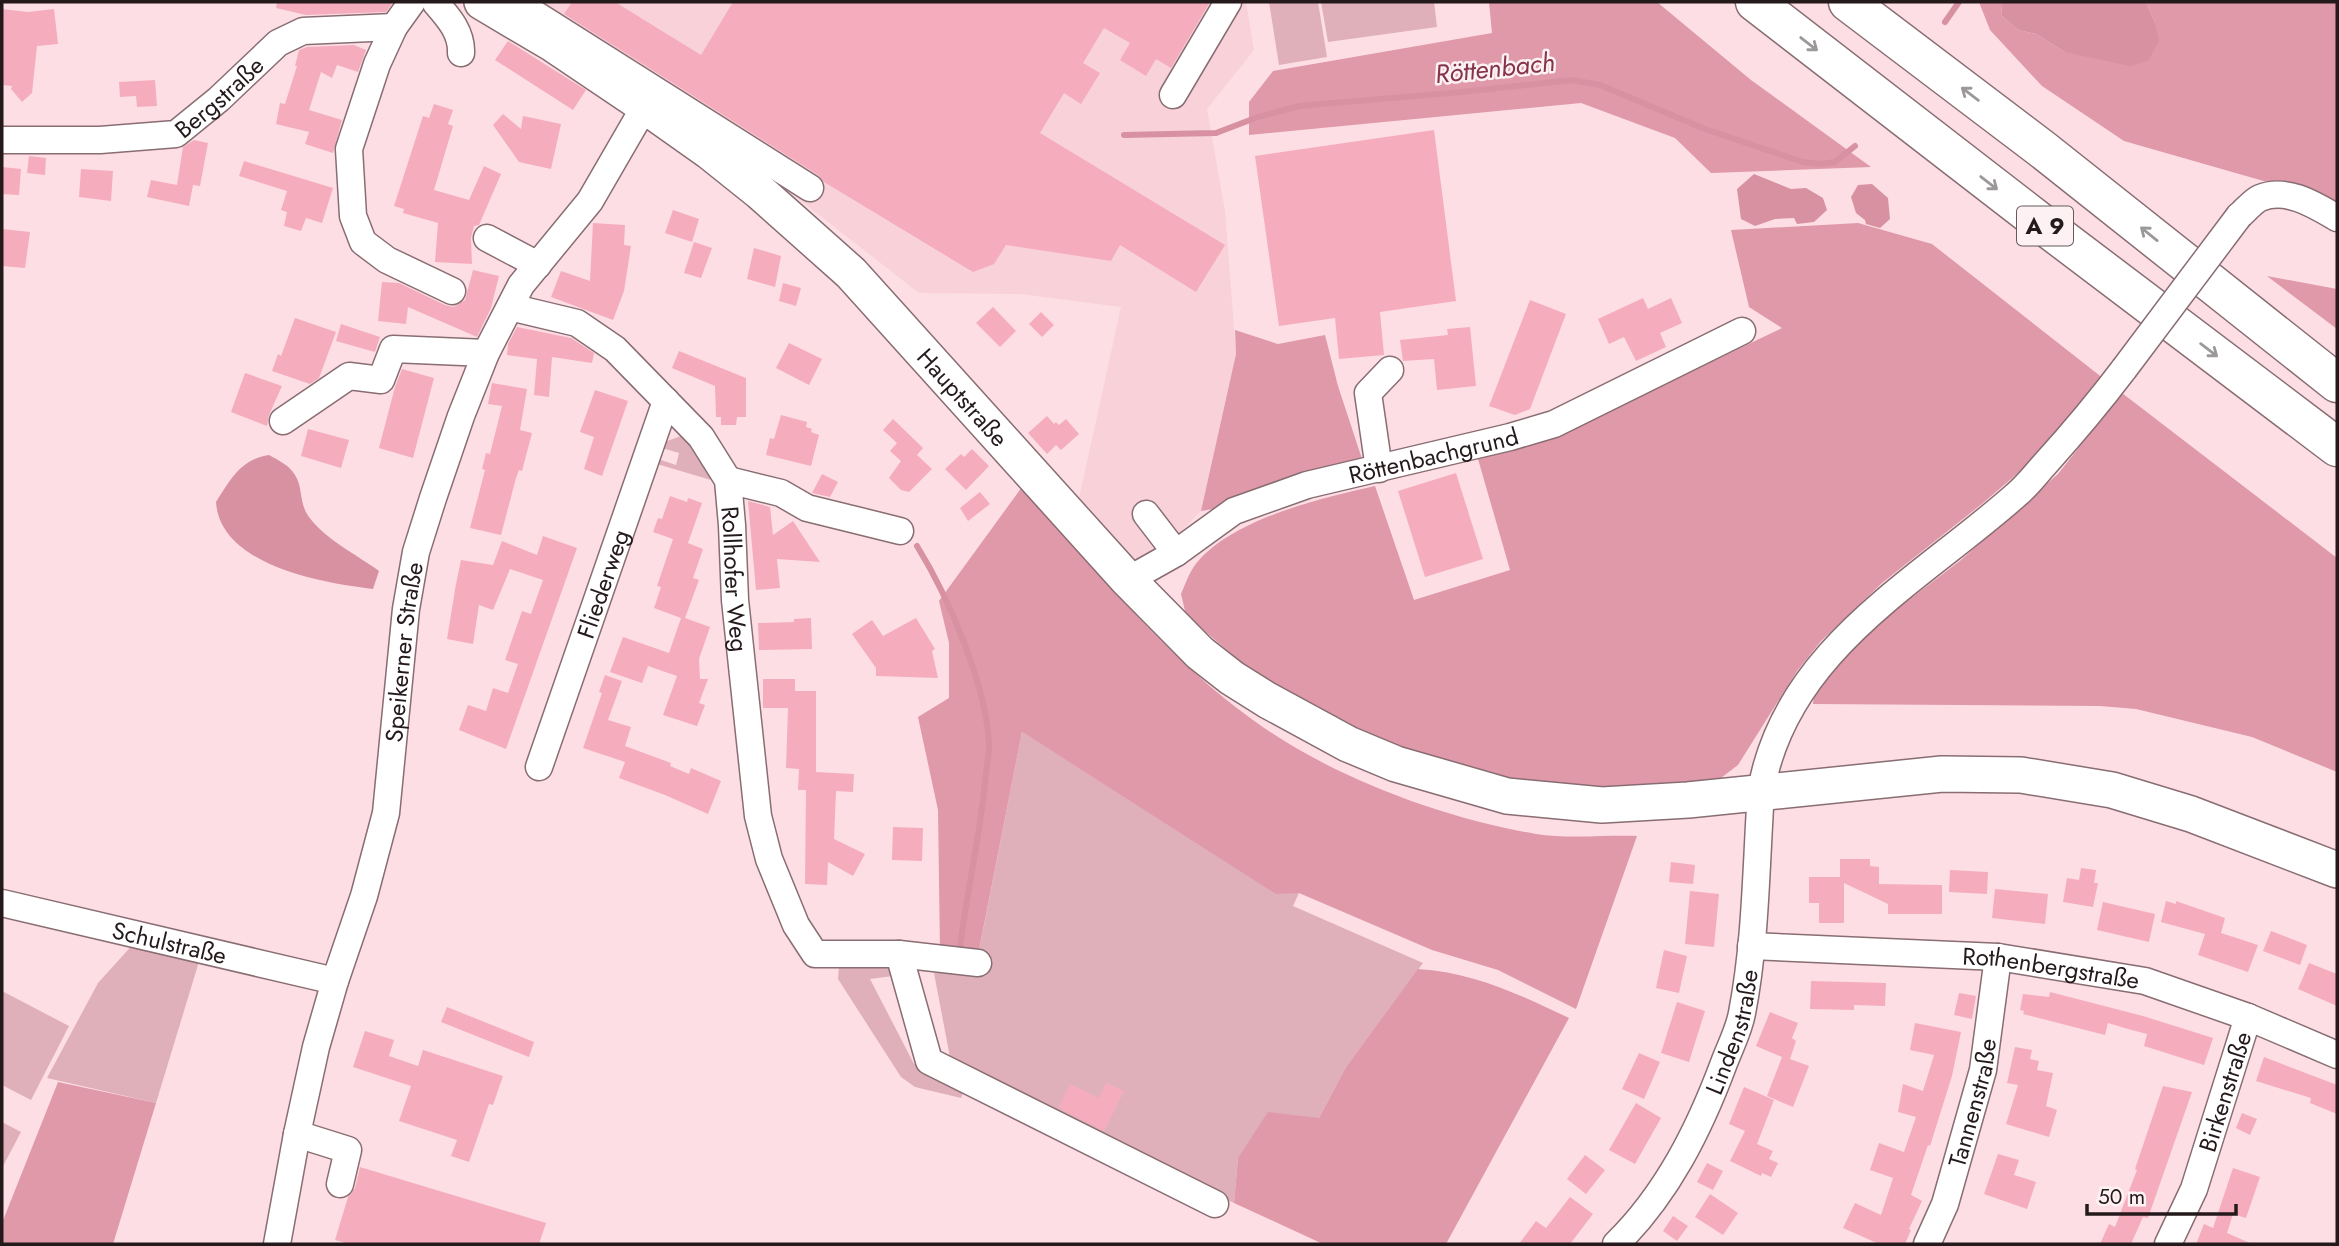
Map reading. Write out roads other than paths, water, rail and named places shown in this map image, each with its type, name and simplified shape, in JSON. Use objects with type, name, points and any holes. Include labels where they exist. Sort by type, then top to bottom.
[{"type":"highway","name":"A 9","points":[[1755,2],[2337,447]]},
{"type":"highway","name":"A 9","points":[[1848,2],[2042,149],[2337,383]]},
{"type":"main road","name":"Hauptstraße","points":[[506,5],[730,168],[851,273],[1128,580],[1200,653],[1267,700],[1348,744],[1396,764],[1507,796],[1602,805],[1650,804],[1941,774],[2021,775],[2112,790],[2191,814],[2337,870]]},
{"type":"street","points":[[412,2],[394,27],[377,64],[349,149],[354,216],[363,242],[387,261],[452,291]]},
{"type":"street","points":[[435,2],[462,40],[461,53]]},
{"type":"street","points":[[1173,95],[1228,2]]},
{"type":"street","points":[[506,5],[810,188]]},
{"type":"street","name":"Bergstraße","points":[[2,140],[100,140],[176,134],[219,99],[278,43],[303,30],[394,27]]},
{"type":"street","name":"Speikerner Straße","points":[[277,1244],[316,1046],[335,981],[365,896],[386,813],[406,609],[416,552],[461,416],[486,353],[521,285],[590,201],[645,106]]},
{"type":"street","name":"Lindenstraße","points":[[1616,1244],[1666,1185],[1705,1113],[1741,1018],[1751,946],[1761,791],[1766,764],[1786,716],[1802,688],[1834,648],[1870,614],[2018,494],[2087,418],[2239,216],[2259,198],[2280,195],[2309,201],[2337,218]]},
{"type":"street","points":[[487,238],[538,265]]},
{"type":"street","name":"Rollhofer Weg","points":[[510,307],[577,323],[615,349],[701,437],[728,480],[734,600],[758,816],[769,859],[796,925],[815,954],[899,954]]},
{"type":"street","name":"Röttenbachgrund","points":[[1128,580],[1177,553],[1234,511],[1307,485],[1554,424],[1742,331]]},
{"type":"street","points":[[284,421],[349,376],[381,380],[393,349],[486,353]]},
{"type":"street","points":[[1379,469],[1368,393],[1390,370]]},
{"type":"street","name":"Fliederweg","points":[[539,767],[666,401]]},
{"type":"street","points":[[728,480],[780,493],[807,508],[900,531]]},
{"type":"street","points":[[1146,514],[1177,553]]},
{"type":"street","name":"Schulstraße","points":[[2,903],[335,981]]},
{"type":"street","name":"Rothenbergstraße","points":[[1751,946],[1998,957],[2145,981],[2248,1017],[2337,1055]]},
{"type":"street","points":[[978,963],[899,954],[929,1061],[1215,1204]]},
{"type":"street","name":"Tannenstraße","points":[[1927,1244],[1945,1204],[1983,1070],[1998,957]]},
{"type":"street","name":"Birkenstraße","points":[[2168,1244],[2194,1189],[2248,1017]]},
{"type":"street","points":[[297,1133],[348,1150],[340,1184]]},
{"type":"waterway","name":"Röttenbach","points":[[1945,22],[1959,2]]},
{"type":"waterway","name":"Röttenbach","points":[[1124,135],[1216,133],[1258,117],[1299,106],[1571,80],[1600,85],[1705,129],[1803,162],[1835,162],[1855,146]]},
{"type":"waterway","points":[[917,546],[941,590],[964,642],[974,669],[987,722],[988,759],[960,946]]}]
